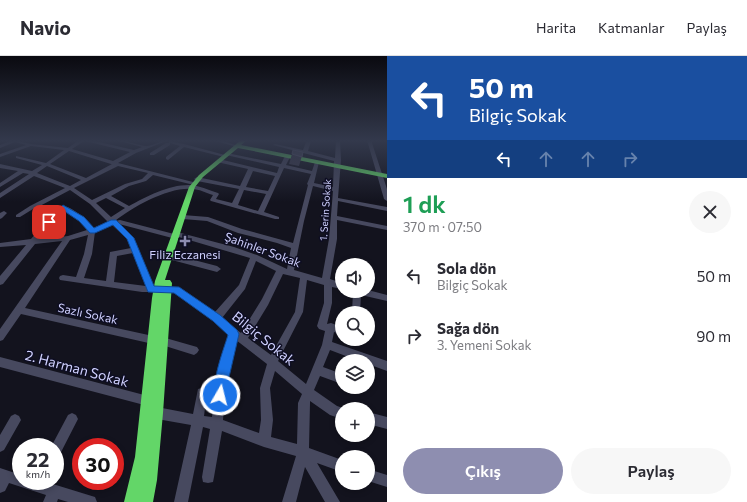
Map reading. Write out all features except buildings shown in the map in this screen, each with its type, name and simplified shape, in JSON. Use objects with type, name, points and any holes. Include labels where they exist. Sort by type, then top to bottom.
[{"type":"main road","points":[[145,502],[150,480],[157,413],[158,289],[194,183],[219,161]]},
{"type":"main road","points":[[325,161],[384,175]]},
{"type":"main road","points":[[158,289],[171,257],[175,238]]},
{"type":"main road","points":[[132,502],[142,457],[148,401],[158,340]]},
{"type":"street","points":[[33,161],[87,180]]},
{"type":"street","points":[[0,196],[50,161]]},
{"type":"street","points":[[105,161],[194,183],[242,188],[269,194]]},
{"type":"street","points":[[18,216],[32,207],[87,180],[120,161]]},
{"type":"street","points":[[232,161],[251,169],[278,175]]},
{"type":"street","points":[[248,161],[313,173]]},
{"type":"street","points":[[260,213],[285,161]]},
{"type":"street","points":[[208,477],[217,424],[221,381],[238,336],[265,302],[285,271],[295,247],[313,173],[314,161]]},
{"type":"street","points":[[378,161],[384,175],[387,199]]},
{"type":"street","name":"1. Serin Sokak","points":[[331,328],[322,326],[328,303],[327,282],[335,218],[338,163]]},
{"type":"street","points":[[1,166],[32,173],[71,188],[92,204],[113,221],[130,238],[158,289]]},
{"type":"street","points":[[234,206],[251,169]]},
{"type":"street","points":[[0,185],[22,171]]},
{"type":"street","points":[[92,204],[127,185],[144,180],[152,173]]},
{"type":"street","points":[[0,245],[68,238],[92,231],[113,221],[119,214],[129,208],[156,196],[194,183],[216,194],[213,200],[277,218]]},
{"type":"street","points":[[310,184],[336,190]]},
{"type":"street","points":[[107,196],[129,208]]},
{"type":"street","points":[[336,199],[387,210]]},
{"type":"street","points":[[32,207],[55,214]]},
{"type":"street","points":[[0,282],[55,214],[63,208],[82,219],[92,231],[88,254],[78,280]]},
{"type":"street","points":[[183,217],[208,219],[240,231],[280,241],[295,247]]},
{"type":"street","points":[[335,218],[387,228]]},
{"type":"street","name":"Şahinler Sokak","points":[[113,221],[175,238],[231,249],[254,257],[285,271],[335,284]]},
{"type":"street","points":[[0,337],[68,238]]},
{"type":"street","points":[[110,285],[113,254],[136,250]]},
{"type":"street","points":[[171,257],[218,269]]},
{"type":"street","points":[[216,318],[242,287],[254,257]]},
{"type":"street","points":[[264,442],[267,420],[266,388],[272,363],[299,312],[304,276]]},
{"type":"street","name":"Bilgiç Sokak","points":[[63,278],[110,285],[176,289],[216,318],[335,412]]},
{"type":"street","points":[[375,295],[387,298]]},
{"type":"street","name":"Sazlı Sokak","points":[[18,310],[158,340],[194,350]]},
{"type":"street","points":[[289,502],[303,452],[304,404],[327,345],[331,328],[335,329]]},
{"type":"street","points":[[327,345],[387,366]]},
{"type":"street","name":"2. Harman Sokak","points":[[0,362],[148,401]]},
{"type":"street","points":[[317,370],[335,376]]},
{"type":"street","points":[[181,502],[198,421],[202,393]]},
{"type":"street","points":[[157,413],[217,424],[264,442],[303,452],[335,463]]},
{"type":"street","points":[[62,438],[72,419]]},
{"type":"street","points":[[0,446],[15,420]]},
{"type":"street","points":[[375,420],[387,423]]},
{"type":"street","points":[[303,452],[330,500]]},
{"type":"street","points":[[375,477],[387,481]]},
{"type":"street","points":[[2,479],[12,480]]},
{"type":"street","points":[[46,490],[53,497],[90,502]]},
{"type":"traffic: fast","points":[[132,502],[142,457],[157,298],[160,281],[192,187],[201,176],[219,161]]},
{"type":"traffic: fast","points":[[311,161],[387,176]]},
{"type":"traffic: fast","points":[[145,502],[150,480],[157,413],[167,283]]},
{"type":"place","name":"Filiz Eczanesi","points":[[185,241]]},
{"type":"route","points":[[49,222],[55,214],[63,208],[82,219],[92,231],[114,222],[130,238],[151,289],[176,289],[216,318],[233,334],[221,381],[220,395]]}]
